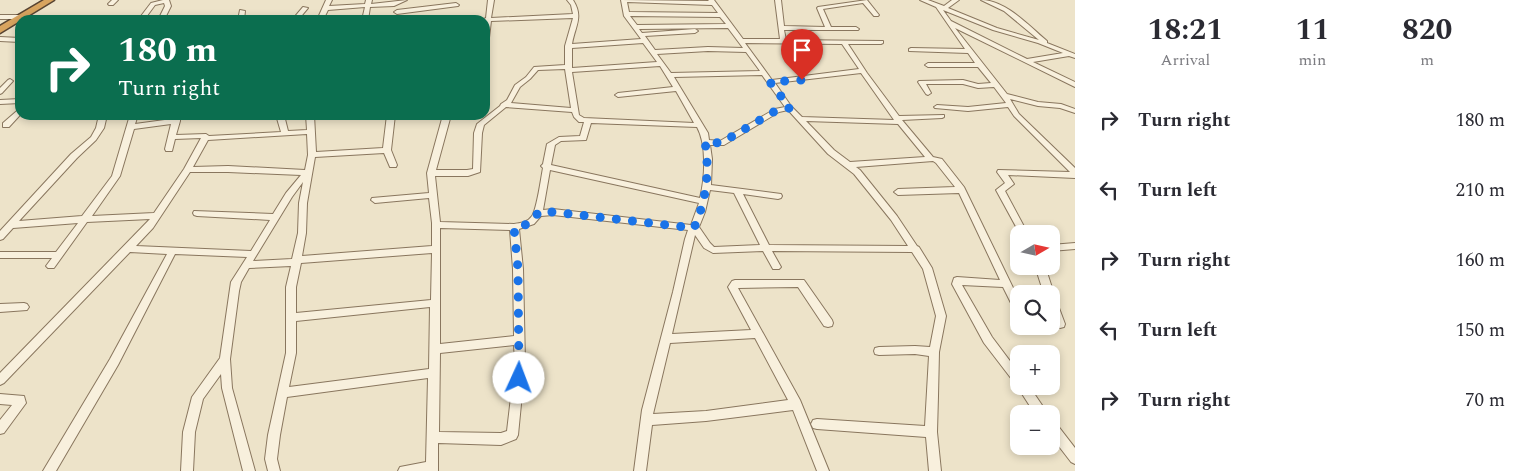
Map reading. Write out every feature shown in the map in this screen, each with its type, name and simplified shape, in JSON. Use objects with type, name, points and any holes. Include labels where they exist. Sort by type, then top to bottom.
[{"type":"highway","points":[[25,15],[50,0]]},
{"type":"highway","points":[[0,30],[15,21]]},
{"type":"street","points":[[145,15],[153,4],[166,0],[168,6],[163,15]]},
{"type":"street","points":[[322,15],[329,0]]},
{"type":"street","points":[[488,15],[492,0]]},
{"type":"street","points":[[570,0],[575,7],[577,16],[570,33],[568,68],[578,118],[699,125]]},
{"type":"street","points":[[640,471],[646,420],[689,239],[701,212],[702,201],[707,187],[708,159],[704,133],[662,64],[634,27],[627,14],[624,0],[712,2],[790,108],[831,152],[849,165],[894,218],[916,249],[927,268],[941,316],[934,352],[931,432],[935,471]]},
{"type":"street","points":[[778,0],[783,42]]},
{"type":"street","points":[[829,29],[820,8],[864,0],[876,15]]},
{"type":"street","points":[[923,0],[936,5],[951,3],[995,29],[1052,46],[1073,55]]},
{"type":"street","points":[[984,0],[1015,16],[1052,46]]},
{"type":"street","points":[[325,8],[401,1],[397,15]]},
{"type":"street","points":[[397,12],[456,5]]},
{"type":"street","points":[[936,5],[969,51],[997,85],[1016,115],[1075,174]]},
{"type":"street","points":[[299,15],[305,8]]},
{"type":"street","points":[[242,11],[242,15]]},
{"type":"street","points":[[627,14],[722,15]]},
{"type":"street","points":[[490,20],[577,16]]},
{"type":"street","points":[[0,17],[15,17]]},
{"type":"street","points":[[948,22],[1075,85]]},
{"type":"street","points":[[634,27],[731,28]]},
{"type":"street","points":[[568,46],[731,28]]},
{"type":"street","points":[[782,28],[856,29]]},
{"type":"street","points":[[1,40],[15,40]]},
{"type":"street","points":[[740,41],[881,42]]},
{"type":"street","points":[[845,43],[862,71],[898,120],[931,159]]},
{"type":"street","points":[[653,52],[708,49],[746,50]]},
{"type":"street","points":[[911,50],[969,51]]},
{"type":"street","points":[[1026,61],[1073,55]]},
{"type":"street","points":[[490,115],[513,97],[519,84],[528,78],[536,68],[662,64]]},
{"type":"street","points":[[928,66],[980,65]]},
{"type":"street","points":[[770,82],[862,71]]},
{"type":"street","points":[[669,75],[763,73]]},
{"type":"street","points":[[0,92],[10,81]]},
{"type":"street","points":[[928,93],[921,82],[957,82],[978,86],[997,85]]},
{"type":"street","points":[[618,95],[678,89]]},
{"type":"street","points":[[1005,96],[1038,104],[1061,106],[1075,111]]},
{"type":"street","points":[[0,102],[15,101]]},
{"type":"street","points":[[503,105],[575,110]]},
{"type":"street","points":[[937,107],[968,109],[1010,105]]},
{"type":"street","points":[[705,142],[721,143],[777,110],[790,108]]},
{"type":"street","points":[[6,125],[15,116]]},
{"type":"street","points":[[800,119],[898,120],[942,116]]},
{"type":"street","points":[[0,237],[13,225],[74,156],[90,143],[100,130],[102,120]]},
{"type":"street","points":[[50,266],[116,176],[133,120]]},
{"type":"street","points":[[131,127],[166,120]]},
{"type":"street","points":[[169,149],[175,120]]},
{"type":"street","points":[[281,120],[285,134]]},
{"type":"street","points":[[274,471],[271,460],[274,436],[291,353],[291,287],[302,233],[303,203],[312,155],[310,120]]},
{"type":"street","points":[[390,120],[387,150],[393,164]]},
{"type":"street","points":[[404,471],[432,469],[436,225],[431,173],[446,120]]},
{"type":"street","points":[[431,173],[468,173],[477,170],[479,128],[484,120]]},
{"type":"street","points":[[436,225],[514,228],[531,222],[538,212],[549,147],[554,141],[562,138],[583,138],[588,120]]},
{"type":"street","points":[[171,137],[203,135],[206,138],[311,132]]},
{"type":"street","points":[[2,375],[128,249],[156,216],[188,170],[206,138]]},
{"type":"street","points":[[312,155],[387,150]]},
{"type":"street","points":[[849,165],[931,159],[939,161],[961,190],[1010,292]]},
{"type":"street","points":[[545,166],[702,201]]},
{"type":"street","points":[[188,170],[228,169],[309,173]]},
{"type":"street","points":[[1019,225],[1000,190],[1010,184],[1001,172],[1075,174]]},
{"type":"street","points":[[249,471],[227,388],[226,359],[234,291],[236,282],[276,217],[302,178],[309,173]]},
{"type":"street","points":[[707,187],[778,196]]},
{"type":"street","points":[[898,192],[961,190]]},
{"type":"street","points":[[736,191],[776,267]]},
{"type":"street","points":[[375,200],[433,195]]},
{"type":"street","points":[[538,212],[553,212],[694,228],[702,236],[706,246],[713,250],[766,248],[916,249]]},
{"type":"street","points":[[197,213],[276,217]]},
{"type":"street","points":[[13,225],[156,216]]},
{"type":"street","points":[[432,437],[501,439],[512,435],[520,363],[518,269],[514,228]]},
{"type":"street","points":[[1060,247],[1075,246]]},
{"type":"street","points":[[128,249],[253,254]]},
{"type":"street","points":[[247,265],[436,249]]},
{"type":"street","points":[[49,471],[114,362],[172,252]]},
{"type":"street","points":[[0,255],[59,255]]},
{"type":"street","points":[[1006,284],[957,281],[988,340],[1010,370]]},
{"type":"street","points":[[823,471],[796,404],[733,287],[735,284],[802,283],[828,323]]},
{"type":"street","points":[[291,317],[436,303]]},
{"type":"street","points":[[0,308],[24,307]]},
{"type":"street","points":[[666,339],[757,334]]},
{"type":"street","points":[[435,349],[519,340]]},
{"type":"street","points":[[879,351],[915,350],[934,352]]},
{"type":"street","points":[[187,471],[189,432],[198,397],[226,359]]},
{"type":"street","points":[[284,394],[434,373]]},
{"type":"street","points":[[0,399],[20,400],[20,403],[0,429]]},
{"type":"street","points":[[646,420],[706,416],[796,404]]},
{"type":"street","points":[[817,424],[931,432]]},
{"type":"street","points":[[1060,438],[1075,458]]},
{"type":"route","points":[[519,378],[518,269],[514,228],[531,222],[538,212],[553,212],[694,228],[701,212],[702,201],[707,187],[708,159],[705,142],[721,143],[777,110],[790,108],[770,82],[802,80]]}]
